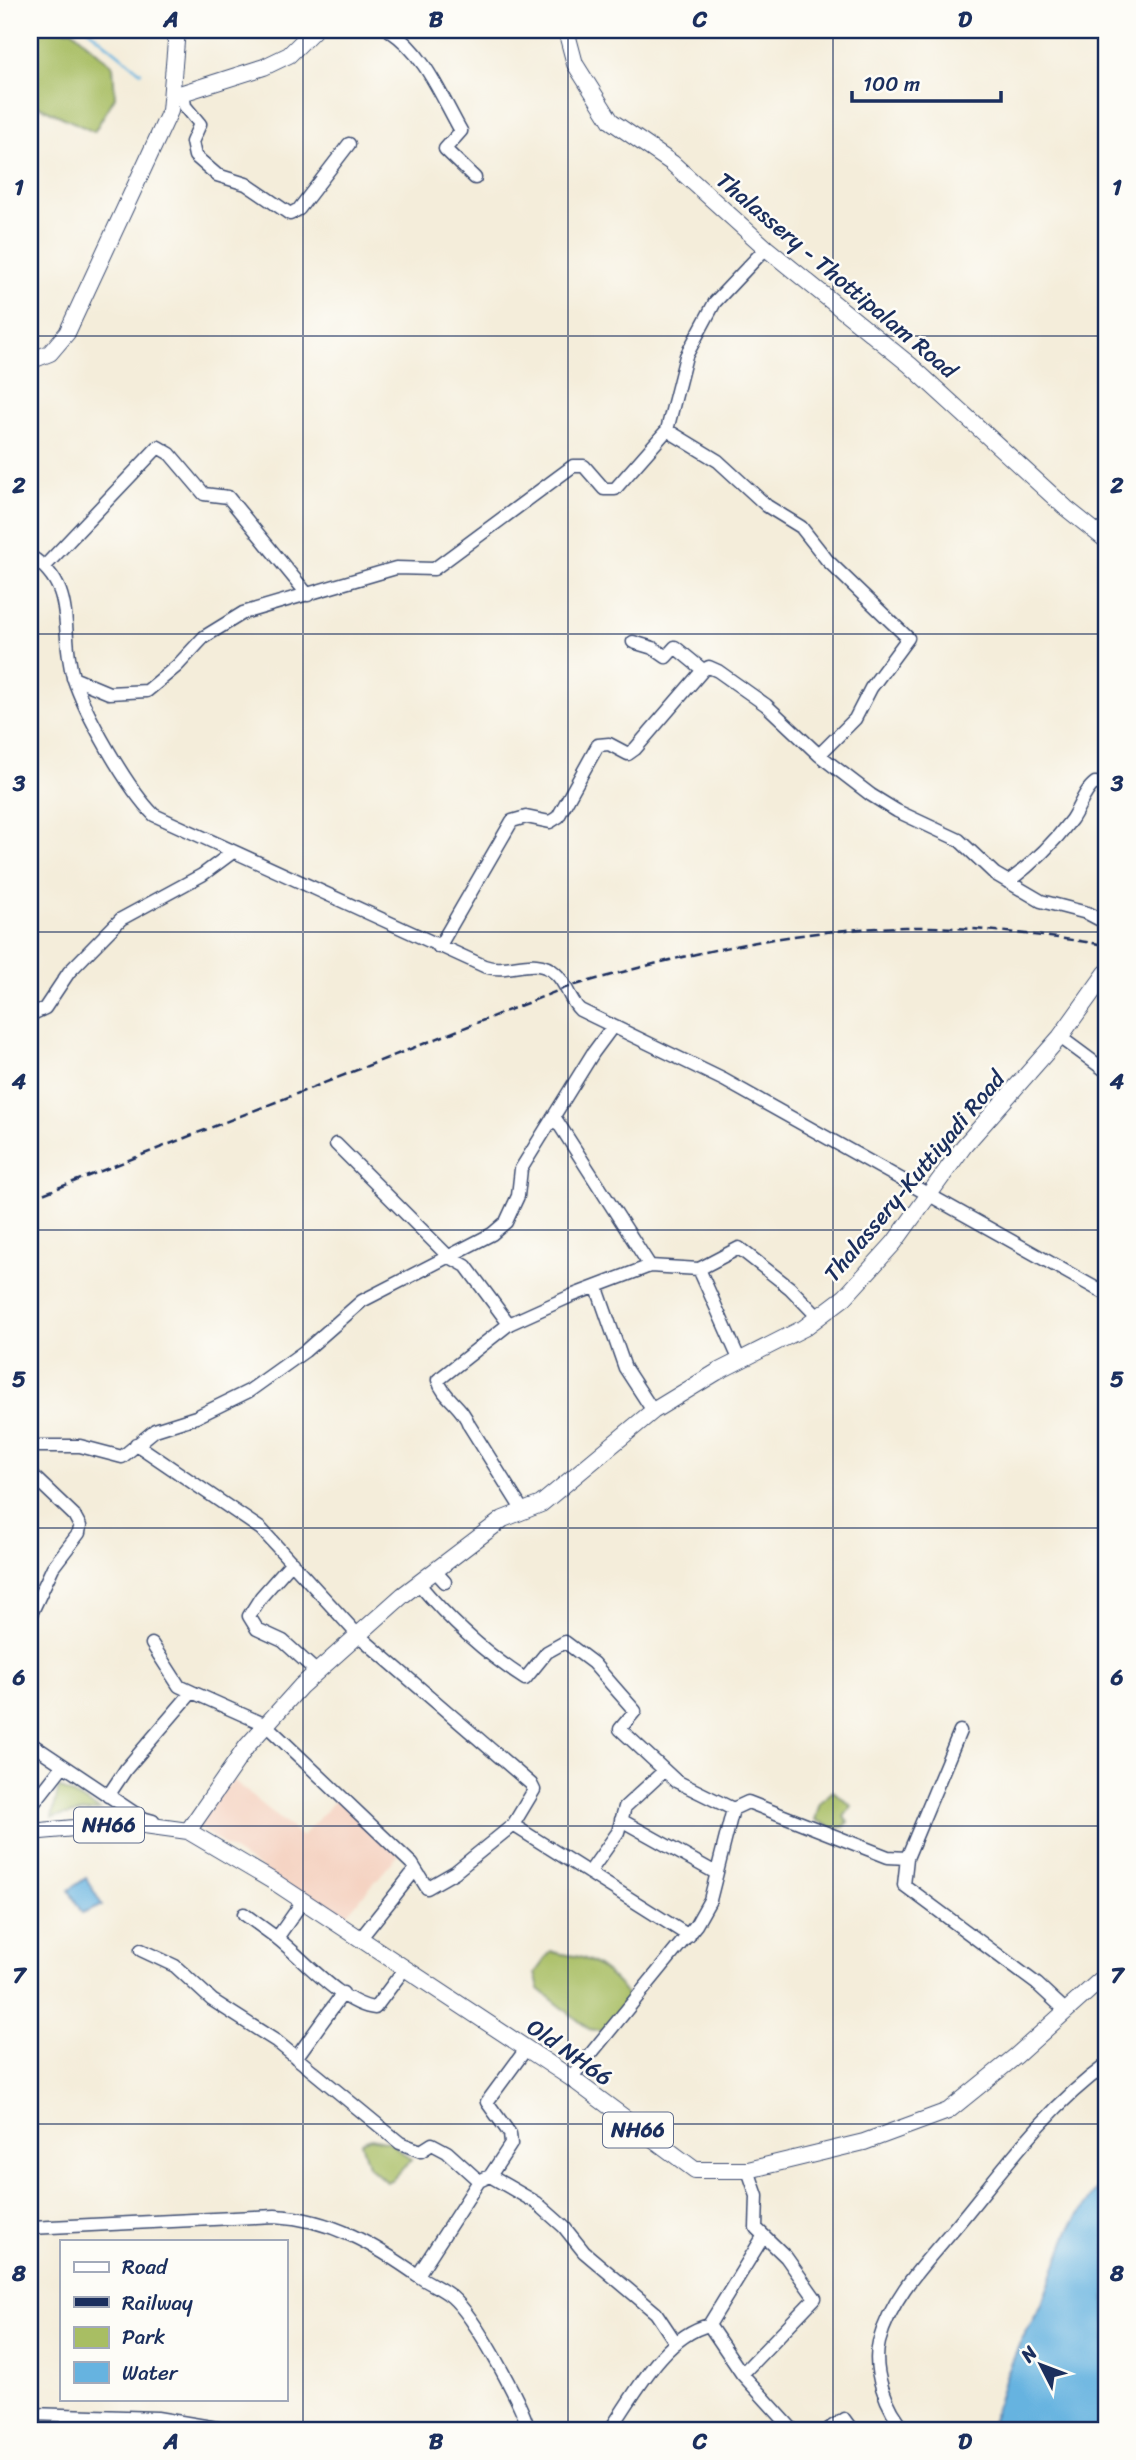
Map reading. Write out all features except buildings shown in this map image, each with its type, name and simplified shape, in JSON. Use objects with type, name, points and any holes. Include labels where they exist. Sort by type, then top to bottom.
[{"type":"main road","points":[[30,361],[59,346],[75,320],[178,95],[177,30]]},
{"type":"main road","points":[[178,95],[264,67],[289,55],[314,30]]},
{"type":"main road","name":"Thalassery - Thottipalam Road","points":[[566,30],[575,64],[611,121],[672,163],[766,248],[910,365],[1066,509],[1106,540]]},
{"type":"main road","name":"Thalassery-Kuttiyadi Road","points":[[188,1831],[247,1746],[266,1725],[317,1671],[418,1583],[440,1576],[478,1538],[503,1519],[541,1504],[653,1411],[818,1318],[863,1279],[929,1196],[964,1146],[1060,1037],[1106,973]]},
{"type":"main road","name":"Old NH66","points":[[30,1832],[130,1823],[188,1831],[303,1901],[571,2078],[695,2170],[748,2170],[864,2143],[948,2111],[1017,2056],[1106,1975]]},
{"type":"street","points":[[389,30],[413,49],[444,97],[461,131],[445,149],[475,178]]},
{"type":"street","points":[[178,95],[200,124],[192,142],[195,156],[217,175],[246,184],[290,214],[299,208],[349,144]]},
{"type":"street","points":[[73,678],[109,693],[147,691],[177,666],[204,637],[224,622],[243,613],[396,568],[435,569],[573,466],[587,468],[604,489],[615,489],[667,430],[686,356],[715,302],[766,248]]},
{"type":"street","points":[[667,430],[718,461],[767,506],[801,527],[827,560],[908,638],[871,688],[855,719],[819,755]]},
{"type":"street","points":[[45,565],[158,447],[170,454],[204,494],[228,497],[308,595]]},
{"type":"street","points":[[30,556],[45,565],[58,586],[67,615],[73,678],[88,711],[138,799],[155,815],[492,969],[510,969],[537,963],[556,974],[573,1003],[613,1026],[724,1080],[1106,1294]]},
{"type":"street","points":[[633,642],[653,648],[666,657],[676,647],[703,670]]},
{"type":"street","points":[[439,947],[512,821],[526,817],[550,822],[558,817],[598,745],[609,744],[628,754],[703,670],[709,667],[766,705],[819,755],[897,811],[959,840],[1008,882],[1041,901],[1087,913],[1106,923]]},
{"type":"street","points":[[1008,882],[1055,840],[1081,806],[1090,787],[1095,783],[1106,785]]},
{"type":"street","points":[[30,1015],[42,1011],[50,1003],[69,972],[121,919],[202,874],[233,852]]},
{"type":"street","points":[[30,1446],[80,1446],[113,1458],[122,1457],[155,1430],[196,1417],[249,1391],[305,1351],[362,1301],[492,1234],[506,1222],[518,1196],[521,1169],[593,1053],[613,1026]]},
{"type":"street","points":[[1060,1037],[1106,1071]]},
{"type":"street","points":[[555,1118],[650,1266]]},
{"type":"street","points":[[336,1144],[448,1256],[466,1266],[509,1324]]},
{"type":"street","points":[[523,1511],[508,1492],[469,1425],[464,1411],[440,1387],[438,1380],[509,1324],[571,1296],[650,1266],[699,1269],[739,1248],[790,1288],[818,1318]]},
{"type":"street","points":[[699,1269],[740,1361]]},
{"type":"street","points":[[597,1288],[625,1368],[653,1411]]},
{"type":"street","points":[[136,1444],[261,1528],[357,1634],[531,1784],[534,1790],[513,1825],[455,1872],[427,1888],[415,1870],[386,1838],[266,1725],[179,1686],[152,1644]]},
{"type":"street","points":[[30,1473],[74,1515],[80,1526],[79,1533],[53,1567],[30,1616]]},
{"type":"street","points":[[292,1562],[261,1597],[249,1616],[257,1629],[283,1641],[317,1671]]},
{"type":"street","points":[[418,1583],[445,1615],[489,1656],[525,1679],[547,1652],[565,1642],[593,1662],[635,1711],[620,1729],[682,1785],[733,1809]]},
{"type":"street","points":[[108,1796],[125,1769],[192,1692]]},
{"type":"street","points":[[960,1731],[940,1785],[907,1858],[904,1885],[1037,1984],[1065,2010]]},
{"type":"street","points":[[30,1743],[62,1767],[142,1818],[188,1831]]},
{"type":"street","points":[[30,1808],[62,1767]]},
{"type":"street","points":[[589,1873],[618,1832],[625,1807],[664,1771]]},
{"type":"street","points":[[733,1809],[748,1802],[888,1857],[907,1858]]},
{"type":"street","points":[[571,2078],[689,1936],[710,1900],[733,1809]]},
{"type":"street","points":[[621,1820],[716,1873]]},
{"type":"street","points":[[513,1825],[689,1936]]},
{"type":"street","points":[[360,1939],[415,1870]]},
{"type":"street","points":[[277,1938],[303,1901]]},
{"type":"street","points":[[244,1914],[364,2007],[375,2008],[405,1968]]},
{"type":"street","points":[[141,1950],[175,1966],[212,2000],[276,2041],[400,2143],[421,2151],[432,2144],[485,2178],[537,2203],[564,2227],[584,2252],[656,2313],[676,2343]]},
{"type":"street","points":[[296,2058],[343,1993]]},
{"type":"street","points":[[418,2275],[511,2144],[510,2134],[486,2102],[526,2049]]},
{"type":"street","points":[[906,2430],[892,2410],[877,2369],[879,2344],[888,2317],[928,2258],[1010,2157],[1080,2084],[1106,2064]]},
{"type":"street","points":[[742,2374],[814,2298],[786,2257],[756,2228],[757,2196],[748,2170]]},
{"type":"street","points":[[30,2228],[233,2217],[298,2217],[357,2235],[451,2296],[467,2313],[512,2391],[529,2430]]},
{"type":"street","points":[[610,2430],[676,2343],[697,2328],[709,2325],[763,2237]]},
{"type":"street","points":[[709,2325],[742,2374],[793,2430]]},
{"type":"street","points":[[30,2414],[67,2413],[157,2418],[229,2430]]},
{"type":"street","points":[[827,2430],[844,2419],[852,2430]]},
{"type":"shaded area","points":[[233,1780],[302,1837],[337,1798],[399,1854],[341,1921],[195,1826]]},
{"type":"green space","points":[[30,30],[72,30],[113,66],[115,97],[94,132],[30,102]]},
{"type":"green space","points":[[59,1787],[100,1810],[52,1817]]},
{"type":"green space","points":[[833,1791],[852,1806],[844,1817],[848,1822],[844,1827],[833,1828],[815,1820],[820,1803]]},
{"type":"green space","points":[[551,1951],[581,1957],[591,1962],[612,1977],[623,1990],[630,2003],[605,2032],[589,2029],[539,1989],[535,1973]]},
{"type":"green space","points":[[371,2138],[390,2142],[411,2160],[393,2179],[386,2182],[368,2166],[361,2142]]},
{"type":"water","points":[[86,1878],[102,1905],[82,1913],[69,1890]]},
{"type":"water","points":[[1106,2175],[1106,2430],[989,2430],[1003,2384],[1021,2341],[1041,2306],[1069,2230]]},
{"type":"waterway","points":[[89,30],[141,72]]},
{"type":"railway","points":[[30,1199],[565,988],[691,955],[818,933],[905,927],[1006,932],[1106,945]]}]
